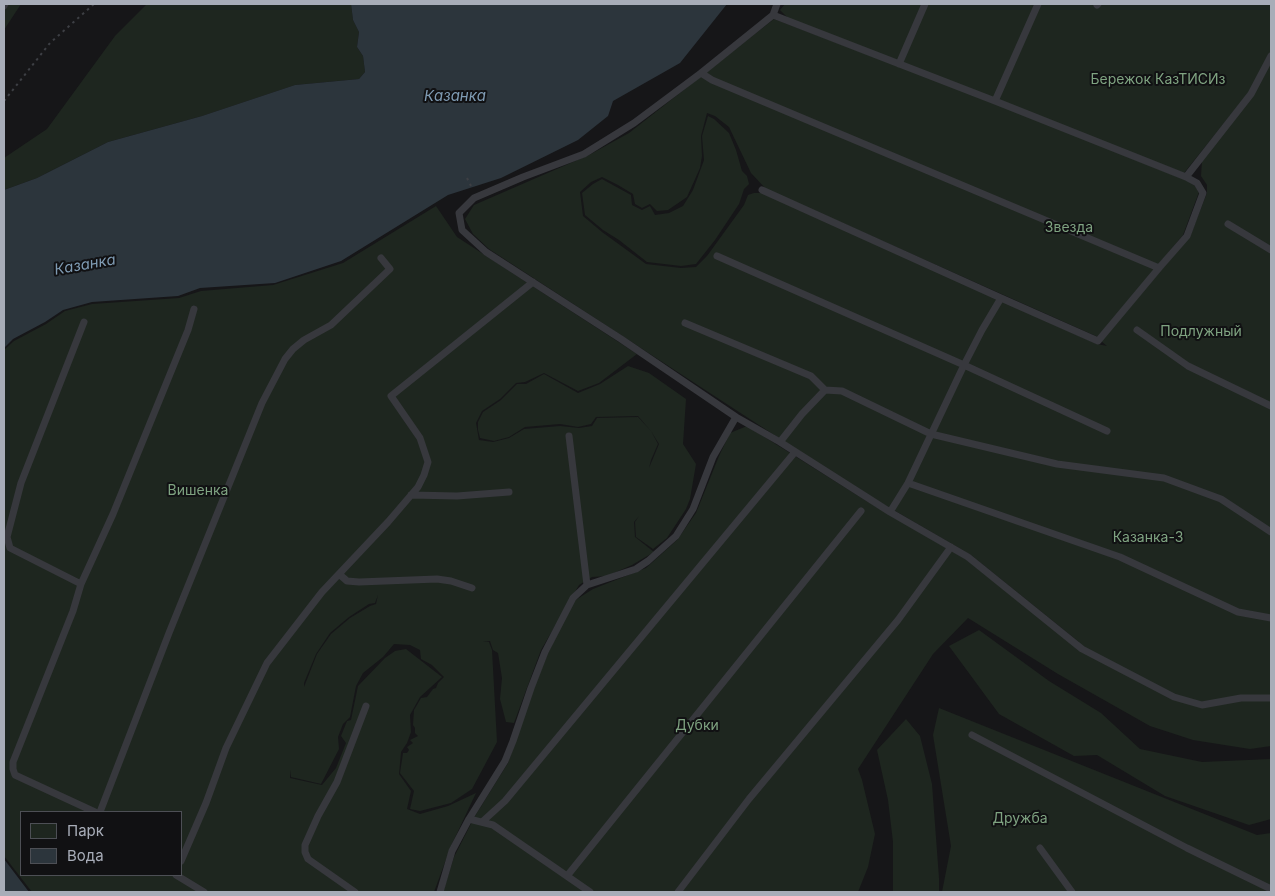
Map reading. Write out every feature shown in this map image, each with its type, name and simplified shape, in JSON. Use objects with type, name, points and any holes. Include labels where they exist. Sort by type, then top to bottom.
[{"type":"lane","points":[[777,4],[772,15],[701,73],[634,123],[584,154],[522,177],[474,198],[459,213],[462,230],[486,252],[736,417],[780,442],[890,512],[968,557],[1082,649],[1174,697],[1202,705],[1241,698],[1271,698]]},
{"type":"lane","points":[[899,64],[926,4]]},
{"type":"lane","points":[[995,101],[1038,4]]},
{"type":"lane","points":[[762,190],[1098,341],[1187,236],[1203,193],[1197,184],[1186,177],[772,15]]},
{"type":"lane","points":[[1186,177],[1251,94],[1271,56]]},
{"type":"lane","points":[[701,73],[712,80],[1159,268]]},
{"type":"lane","points":[[1228,224],[1271,250]]},
{"type":"lane","points":[[717,256],[964,365],[1107,431]]},
{"type":"lane","points":[[100,811],[169,633],[262,403],[285,359],[293,349],[304,340],[331,325],[390,270],[381,258]]},
{"type":"lane","points":[[182,859],[206,803],[226,748],[267,663],[322,592],[388,522],[411,495],[424,475],[428,462],[420,438],[391,396],[533,282]]},
{"type":"lane","points":[[890,512],[908,483],[964,365],[1001,298]]},
{"type":"lane","points":[[93,811],[15,775],[13,762],[73,611],[81,584],[113,514],[157,408],[188,330],[194,308]]},
{"type":"lane","points":[[81,584],[10,548],[7,536],[22,482],[84,322]]},
{"type":"lane","points":[[685,323],[811,376],[826,390],[842,391],[931,434],[1057,464],[1164,478],[1221,499],[1271,532]]},
{"type":"lane","points":[[1137,330],[1188,366],[1271,406]]},
{"type":"lane","points":[[780,442],[802,414],[826,390]]},
{"type":"lane","points":[[440,892],[452,851],[469,819],[505,761],[545,652],[573,598],[587,585],[636,569],[676,536],[693,509],[713,457],[736,417]]},
{"type":"lane","points":[[569,436],[587,585]]},
{"type":"lane","points":[[482,822],[505,801],[795,452]]},
{"type":"lane","points":[[908,483],[1120,557],[1238,612],[1271,618]]},
{"type":"lane","points":[[411,495],[458,496],[509,492]]},
{"type":"lane","points":[[566,876],[861,510]]},
{"type":"lane","points":[[678,892],[749,799],[898,620],[951,547]]},
{"type":"lane","points":[[339,574],[347,581],[353,582],[437,579],[451,581],[472,588]]},
{"type":"lane","points":[[355,892],[308,859],[305,845],[318,816],[338,782],[366,706]]},
{"type":"lane","points":[[972,735],[1187,848],[1271,889]]},
{"type":"lane","points":[[469,819],[493,825],[590,892]]},
{"type":"lane","points":[[1040,848],[1072,892]]},
{"type":"lane","points":[[178,876],[204,892]]},
{"type":"path","points":[[4,101],[50,43],[94,4]]},
{"type":"path","points":[[467,178],[473,190]]},
{"type":"green space","points":[[4,4],[21,4],[4,30]]},
{"type":"green space","points":[[147,4],[351,4],[353,20],[359,32],[357,47],[363,56],[365,72],[359,79],[295,85],[202,116],[108,142],[37,178],[4,190],[4,158],[47,129],[115,36]]},
{"type":"green space","name":"Бережок КазТИСИз","points":[[785,4],[1271,4],[1271,51],[1249,92],[1184,173],[789,19],[780,10]]},
{"type":"green space","points":[[774,19],[979,97],[1188,181],[1199,192],[1183,235],[1098,337],[766,189],[751,173],[729,127],[715,116],[707,113],[701,136],[702,156],[700,168],[687,197],[668,210],[657,211],[650,204],[642,208],[635,204],[633,194],[602,177],[591,182],[580,192],[583,216],[646,264],[681,268],[696,267],[707,256],[744,205],[748,195],[762,193],[1097,344],[1107,346],[1101,341],[1190,236],[1207,193],[1207,185],[1201,176],[1202,161],[1271,61],[1271,746],[1250,749],[1193,740],[1150,726],[1058,674],[968,618],[933,654],[858,769],[875,834],[868,867],[858,892],[443,892],[454,857],[475,816],[508,763],[548,653],[574,601],[593,589],[646,568],[677,540],[696,513],[730,433],[747,426],[868,502],[967,560],[1076,647],[1079,642],[971,555],[854,487],[489,249],[473,234],[465,219],[474,205],[589,155],[629,133]]},
{"type":"green space","points":[[708,116],[729,133],[742,171],[747,176],[749,184],[744,189],[739,204],[696,264],[681,266],[647,262],[585,215],[582,193],[602,179],[631,195],[632,205],[642,210],[650,206],[655,215],[669,213],[683,206],[693,190],[704,160],[702,136]]},
{"type":"green space","name":"Вишенка","points":[[436,206],[457,237],[637,354],[599,383],[578,391],[544,373],[525,382],[516,383],[500,399],[482,411],[476,423],[479,440],[493,442],[509,438],[524,429],[560,426],[579,428],[592,426],[597,418],[638,417],[651,431],[638,416],[596,417],[591,424],[578,427],[560,424],[525,427],[509,437],[494,441],[480,438],[478,422],[483,412],[501,400],[517,384],[526,384],[544,374],[578,393],[600,384],[628,366],[649,373],[686,399],[683,444],[696,464],[690,499],[686,509],[667,538],[653,549],[636,537],[635,522],[639,516],[634,522],[635,537],[654,552],[632,565],[607,576],[592,577],[579,585],[541,650],[514,723],[506,722],[500,699],[502,678],[498,653],[493,650],[490,641],[483,642],[489,642],[492,650],[497,742],[472,789],[451,803],[420,811],[410,809],[414,791],[400,773],[403,753],[407,753],[409,750],[407,747],[413,743],[410,740],[418,736],[413,725],[414,710],[421,698],[427,697],[444,677],[432,665],[421,659],[420,650],[410,645],[394,644],[383,657],[363,673],[356,686],[350,717],[343,724],[338,737],[339,749],[321,784],[291,777],[290,770],[290,778],[322,785],[336,768],[346,743],[341,736],[347,721],[351,720],[358,686],[385,658],[395,651],[406,649],[442,677],[420,697],[410,715],[411,732],[401,752],[399,774],[411,791],[407,809],[420,814],[448,806],[476,793],[451,846],[434,892],[32,892],[4,856],[4,350],[14,341],[46,324],[65,311],[92,304],[179,298],[201,291],[273,285],[343,263]],"holes":[[[651,431],[659,444],[649,468],[658,444]],[[378,595],[376,604],[350,618],[331,634],[317,654],[304,687],[316,654],[330,633],[349,617],[369,604],[375,603]]]},
{"type":"green space","points":[[979,630],[1049,681],[1101,713],[1140,749],[1202,762],[1271,759],[1271,819],[1249,825],[1165,796],[1097,755],[1074,756],[999,714],[949,646]]},
{"type":"green space","name":"Дружба","points":[[939,708],[1257,835],[1271,833],[1271,892],[942,892],[951,846],[933,735]]},
{"type":"green space","points":[[906,719],[920,736],[932,784],[939,892],[893,892],[893,842],[888,800],[877,750]]},
{"type":"water","name":"Казанка","points":[[351,4],[727,4],[680,63],[613,101],[608,116],[578,140],[501,178],[448,195],[341,261],[275,283],[200,288],[178,296],[92,302],[63,310],[13,339],[4,348],[4,190],[37,178],[108,142],[202,116],[295,85],[359,79],[365,72],[363,56],[357,47],[359,32],[353,20]]},
{"type":"water","points":[[4,859],[29,892],[4,892]]},
{"type":"park label","name":"Звезда","points":[[1069,228]]},
{"type":"park label","name":"Подлужный","points":[[1201,332]]},
{"type":"park label","name":"Казанка-3","points":[[1148,538]]},
{"type":"park label","name":"Дубки","points":[[697,726]]}]
